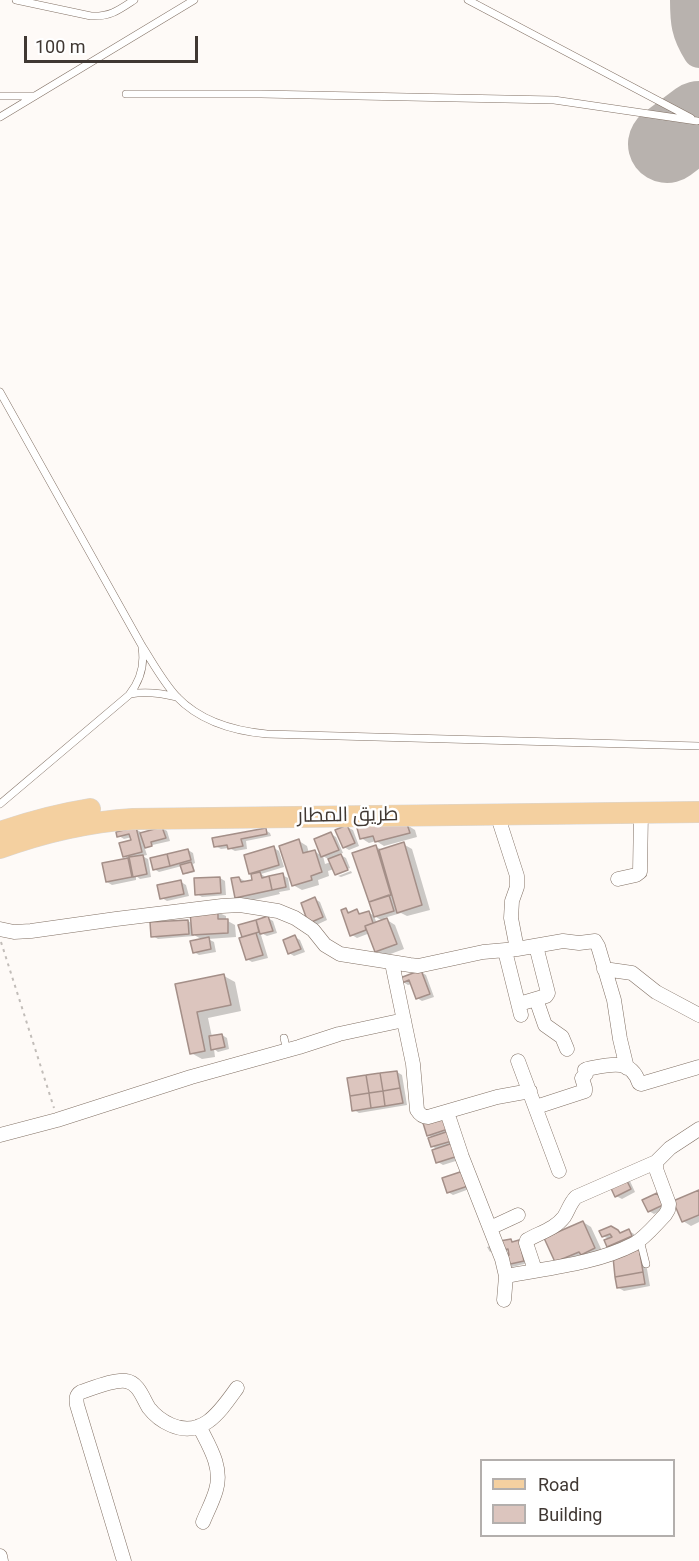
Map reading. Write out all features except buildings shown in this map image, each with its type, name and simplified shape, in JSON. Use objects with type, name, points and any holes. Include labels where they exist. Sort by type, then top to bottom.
[{"type":"main road","name":"طريق المطار","points":[[0,832],[58,814],[122,806],[699,799]]},
{"type":"main road","name":"طريق المطار","points":[[0,848],[69,827],[101,821],[699,812]]},
{"type":"street","points":[[618,879],[640,872],[641,813]]},
{"type":"street","points":[[497,814],[518,876],[512,901],[511,918],[512,950],[520,1010],[548,993],[536,946]]},
{"type":"street","points":[[0,929],[14,932],[31,931],[240,905],[278,911],[295,918],[313,930],[326,945],[340,954],[418,966],[483,952],[512,950],[562,941],[579,943],[594,941],[598,946],[614,1000],[627,1068]]},
{"type":"street","points":[[392,963],[413,1064],[417,1110],[420,1114],[428,1117],[497,1097],[530,1091]]},
{"type":"street","points":[[604,969],[632,973],[656,992],[699,1016]]},
{"type":"street","points":[[536,999],[545,1025],[561,1036],[567,1049]]},
{"type":"street","points":[[0,1135],[57,1120],[286,1045],[404,1020]]},
{"type":"street","points":[[518,1061],[559,1171]]},
{"type":"street","points":[[536,1107],[585,1091],[582,1078],[586,1074],[583,1064],[616,1064],[635,1073],[639,1083],[642,1084],[699,1067]]},
{"type":"street","points":[[447,1112],[502,1259],[506,1276],[504,1300]]},
{"type":"street","points":[[535,1270],[527,1240],[558,1224],[576,1197],[656,1162],[670,1148],[699,1129]]},
{"type":"street","points":[[506,1276],[609,1255],[636,1243],[669,1210],[656,1162]]},
{"type":"street","points":[[490,1228],[518,1215]]},
{"type":"street","points":[[124,1561],[76,1397],[81,1392],[125,1380],[136,1386],[150,1409],[163,1422],[176,1427],[191,1428],[217,1415],[237,1388]]},
{"type":"street","points":[[199,1426],[215,1460],[218,1475],[216,1491],[203,1522]]},
{"type":"street","points":[[0,1556],[1,1561]]},
{"type":"lane","points":[[16,0],[91,16],[113,13],[134,0]]},
{"type":"lane","points":[[0,117],[194,0]]},
{"type":"lane","points":[[126,94],[261,94],[554,100],[697,121],[468,0]]},
{"type":"lane","points":[[0,96],[35,96]]},
{"type":"lane","points":[[0,392],[142,646],[177,698]]},
{"type":"lane","points":[[0,804],[135,688],[142,672],[142,646]]},
{"type":"lane","points":[[129,694],[158,693],[177,698],[226,727],[267,734],[699,746]]},
{"type":"lane","points":[[640,1239],[646,1264]]},
{"type":"path","points":[[0,937],[57,1120]]},
{"type":"taxiway","points":[[686,0],[688,27],[699,52]]},
{"type":"runway","points":[[667,144],[699,120]]}]
